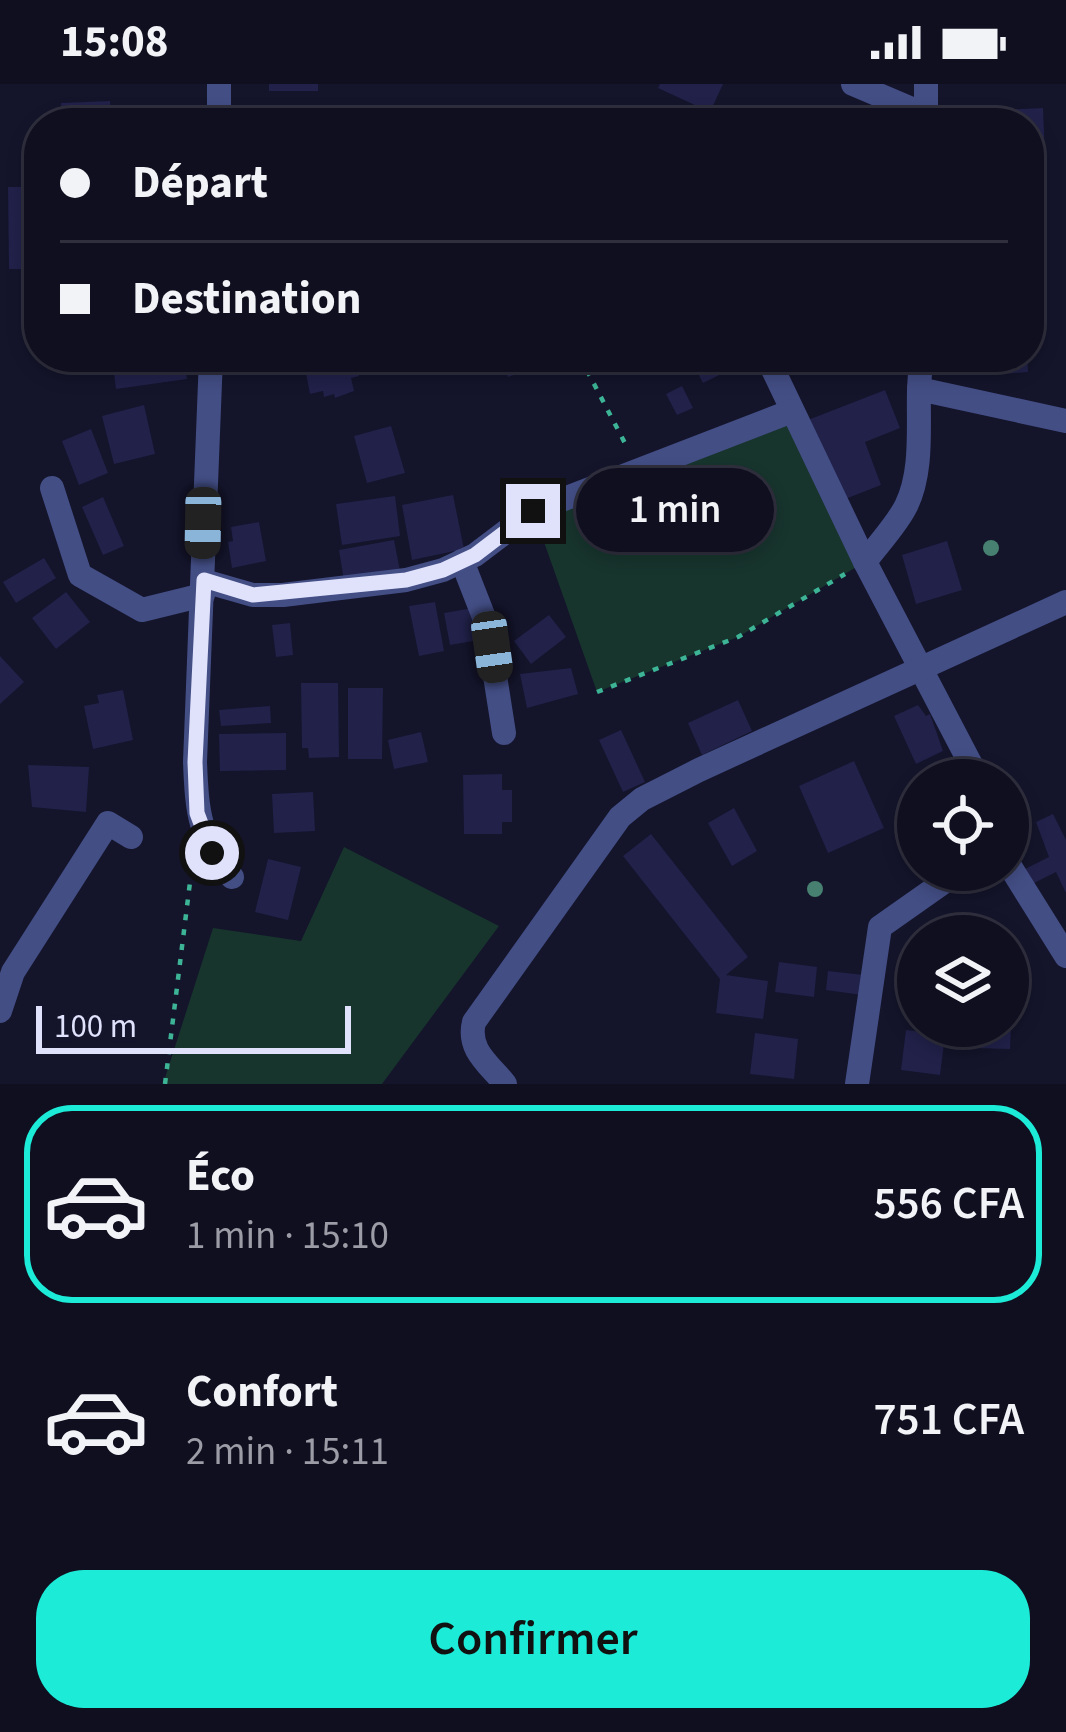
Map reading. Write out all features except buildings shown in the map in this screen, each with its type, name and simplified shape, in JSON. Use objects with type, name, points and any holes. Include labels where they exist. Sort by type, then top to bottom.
[{"type":"street","points":[[853,84],[903,108]]},
{"type":"street","points":[[211,372],[195,762],[198,816],[212,853],[232,877]]},
{"type":"street","points":[[774,372],[865,562],[968,759]]},
{"type":"street","points":[[865,562],[911,493],[920,372]]},
{"type":"street","points":[[919,389],[1066,421]]},
{"type":"street","points":[[52,488],[80,575],[142,610],[203,588],[283,595],[406,580],[461,561],[533,511],[792,411]]},
{"type":"street","points":[[461,561],[487,625],[504,734]]},
{"type":"street","points":[[506,1084],[478,1054],[471,1034],[474,1022],[620,818],[642,799],[1066,602]]},
{"type":"street","points":[[0,1011],[13,972],[108,823],[131,837]]},
{"type":"street","points":[[857,1084],[880,927],[931,891]]},
{"type":"street","points":[[1026,891],[1066,956]]},
{"type":"path","points":[[588,372],[639,470]]},
{"type":"path","points":[[597,692],[738,637],[865,562]]},
{"type":"path","points":[[165,1084],[198,816]]},
{"type":"green space","points":[[792,411],[865,562],[738,637],[597,692],[533,511]]},
{"type":"green space","points":[[344,847],[499,926],[382,1084],[163,1084],[213,928],[301,941]]},
{"type":"route","points":[[212,853],[197,813],[195,762],[204,580],[253,595],[406,580],[475,555],[533,511]]}]
